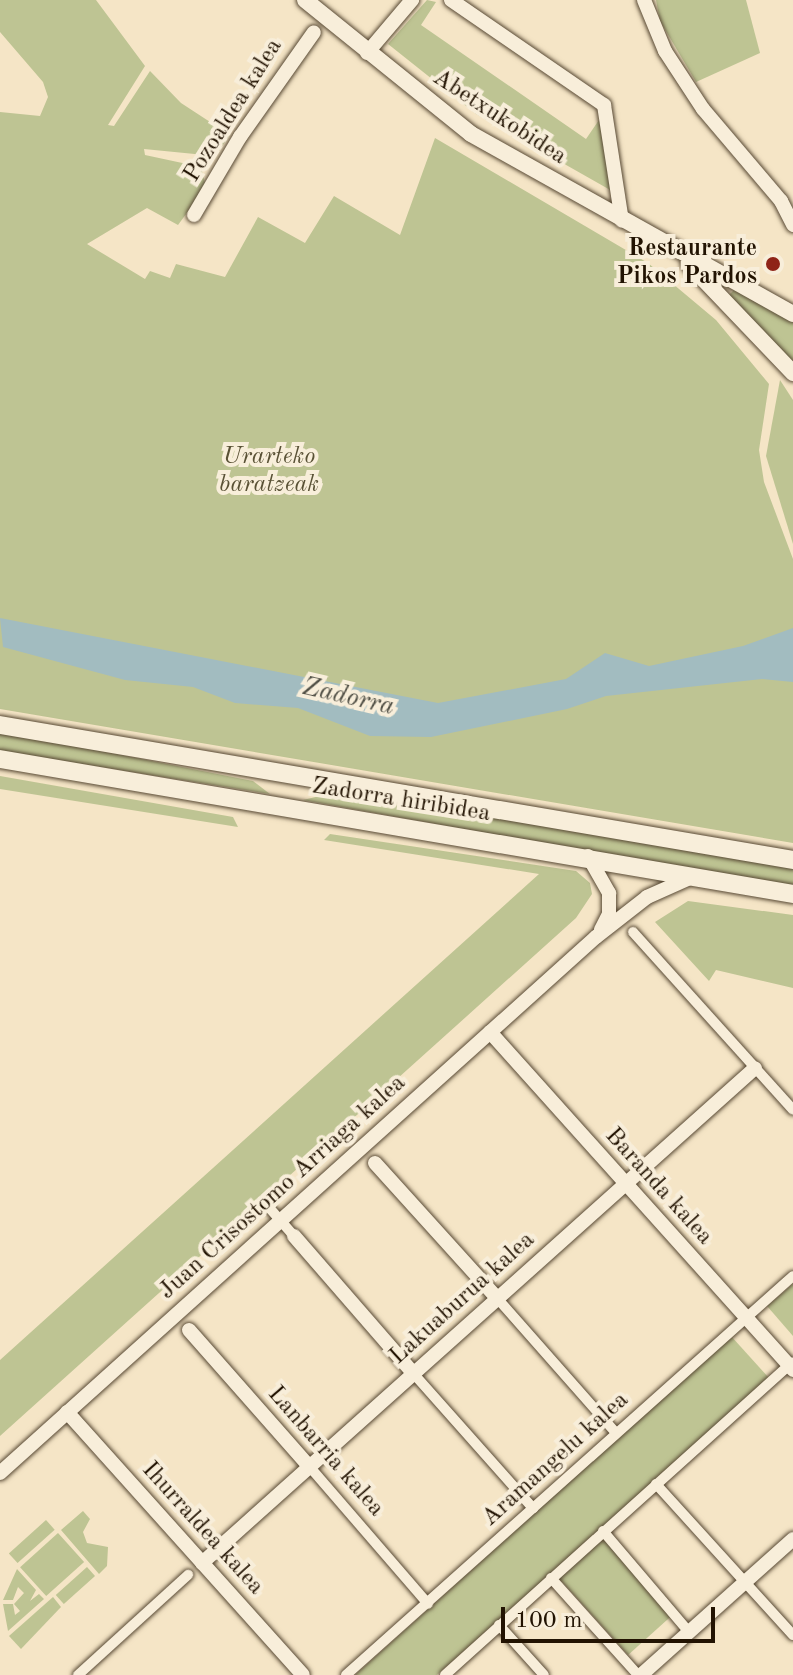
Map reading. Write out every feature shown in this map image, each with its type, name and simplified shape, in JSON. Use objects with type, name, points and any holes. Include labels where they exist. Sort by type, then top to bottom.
[{"type":"main road","name":"Zadorra hiribidea","points":[[0,725],[793,860]]},
{"type":"main road","name":"Zadorra hiribidea","points":[[0,759],[588,856],[793,894]]},
{"type":"street","name":"Abetxukobidea","points":[[305,0],[471,134],[683,256],[793,314]]},
{"type":"street","points":[[367,53],[412,0]]},
{"type":"street","points":[[451,0],[604,105],[622,221]]},
{"type":"street","points":[[644,0],[665,51],[687,85],[792,217]]},
{"type":"street","name":"Pozoaldea kalea","points":[[194,215],[240,137],[314,32]]},
{"type":"street","name":"Abetxukobidea","points":[[683,256],[793,373]]},
{"type":"street","name":"Juan Crisostomo Arriaga kalea","points":[[588,856],[606,884],[610,902],[596,937]]},
{"type":"street","name":"Juan Crisostomo Arriaga kalea","points":[[0,1473],[596,937],[662,887],[697,875]]},
{"type":"street","points":[[633,932],[793,1110]]},
{"type":"street","name":"Baranda kalea","points":[[490,1032],[792,1366]]},
{"type":"street","name":"Lakuaburua kalea","points":[[202,1563],[755,1068]]},
{"type":"street","points":[[375,1163],[616,1433]]},
{"type":"street","points":[[266,1204],[533,1508]]},
{"type":"street","name":"Aramangelu kalea","points":[[346,1675],[793,1276]]},
{"type":"street","name":"Lanbarria kalea","points":[[189,1330],[428,1604]]},
{"type":"street","points":[[445,1675],[603,1531],[792,1366]]},
{"type":"street","name":"Ihurraldea kalea","points":[[67,1412],[303,1675]]},
{"type":"street","points":[[656,1484],[793,1635]]},
{"type":"street","points":[[603,1531],[689,1632]]},
{"type":"street","points":[[551,1578],[639,1675],[793,1539]]},
{"type":"street","points":[[78,1675],[188,1575]]},
{"type":"street","points":[[499,1625],[544,1675]]},
{"type":"green space","name":"Urarteko baratzeak","points":[[0,0],[96,0],[145,66],[108,125],[114,126],[150,71],[181,103],[230,135],[215,156],[144,149],[145,155],[201,167],[206,187],[178,225],[147,208],[87,244],[145,279],[150,271],[170,278],[176,264],[225,277],[258,217],[305,243],[334,196],[400,235],[435,138],[648,263],[716,320],[769,384],[759,450],[764,482],[793,559],[793,843],[0,709],[0,112],[40,116],[48,97],[43,82],[0,32]]},
{"type":"green space","points":[[427,0],[436,2],[421,25],[586,139],[599,120],[612,191],[476,114],[388,44]]},
{"type":"green space","points":[[656,0],[746,0],[760,53],[696,82],[660,21]]},
{"type":"green space","points":[[736,288],[793,318],[793,364],[728,296]]},
{"type":"green space","points":[[780,380],[793,400],[793,544],[766,456]]},
{"type":"green space","points":[[0,731],[253,781],[270,794],[0,751]]},
{"type":"green space","points":[[0,776],[233,817],[238,827],[0,789]]},
{"type":"green space","points":[[332,793],[406,807],[511,816],[793,866],[793,888],[303,800]]},
{"type":"green space","points":[[330,834],[576,871],[590,883],[592,894],[576,918],[0,1436],[0,1360],[539,874],[324,840]]},
{"type":"green space","points":[[688,901],[793,915],[793,988],[716,970],[709,981],[655,922]]},
{"type":"green space","points":[[793,1284],[793,1336],[767,1306]]},
{"type":"green space","points":[[731,1336],[769,1378],[437,1675],[355,1675]]},
{"type":"green space","points":[[83,1511],[90,1519],[83,1532],[87,1543],[108,1547],[107,1566],[99,1574],[61,1530]]},
{"type":"green space","points":[[46,1520],[55,1530],[18,1563],[9,1553]]},
{"type":"green space","points":[[58,1533],[84,1562],[46,1596],[20,1567]]},
{"type":"green space","points":[[603,1539],[672,1616],[628,1655],[559,1578]]},
{"type":"green space","points":[[87,1567],[95,1576],[64,1604],[56,1595]]},
{"type":"green space","points":[[17,1569],[36,1590],[30,1601],[39,1594],[44,1599],[8,1631],[3,1604],[13,1604],[15,1615],[20,1611],[14,1604],[24,1593],[18,1587],[13,1600],[3,1600]]},
{"type":"green space","points":[[53,1597],[61,1607],[21,1649],[9,1636]]},
{"type":"water","name":"Zadorra","points":[[0,618],[438,703],[566,679],[605,653],[649,666],[743,646],[793,628],[793,682],[762,679],[606,696],[567,709],[431,737],[370,736],[298,708],[235,703],[193,687],[125,680],[3,647]]},
{"type":"place","name":"Restaurante Pikos Pardos","points":[[773,264]]}]
